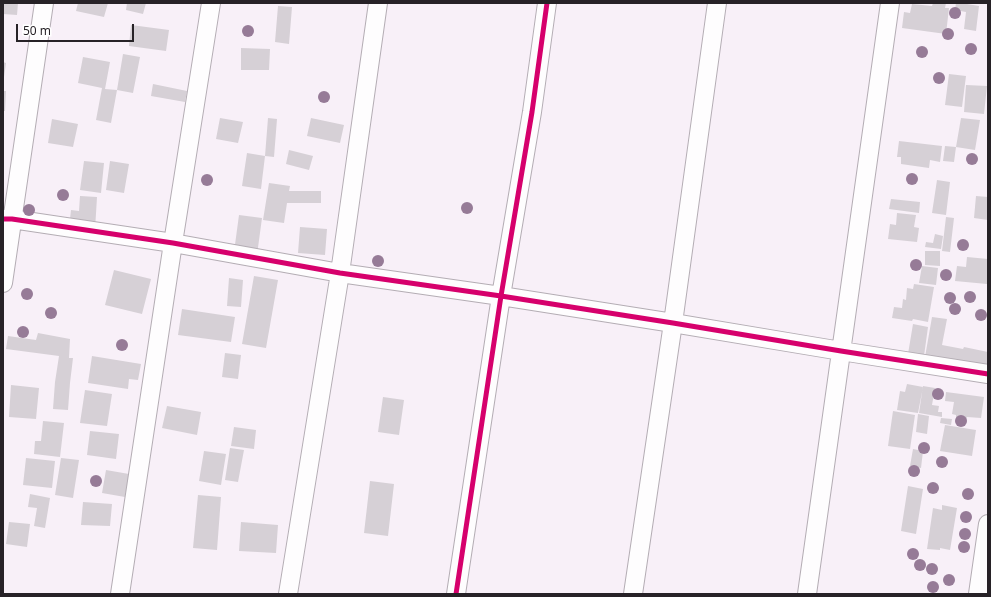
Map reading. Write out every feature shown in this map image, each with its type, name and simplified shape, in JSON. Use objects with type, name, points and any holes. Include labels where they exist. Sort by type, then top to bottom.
[{"type":"street","points":[[3,283],[7,219],[44,3]]},
{"type":"street","points":[[120,594],[211,3]]},
{"type":"street","points":[[288,594],[340,274],[378,3]]},
{"type":"street","points":[[456,594],[501,296],[532,112],[547,3]]},
{"type":"street","points":[[633,594],[673,323],[717,3]]},
{"type":"street","points":[[806,594],[890,3]]},
{"type":"street","points":[[7,219],[173,243],[340,274],[501,296],[988,374]]},
{"type":"street","points":[[978,594],[988,524]]},
{"type":"building","points":[[3,3],[18,3],[17,15],[3,14]]},
{"type":"building","points":[[78,3],[108,3],[104,17],[76,11]]},
{"type":"building","points":[[127,3],[146,3],[143,14],[126,10]]},
{"type":"building","points":[[933,3],[946,3],[945,8],[949,8],[946,34],[902,28],[904,12],[910,13],[912,4],[932,6]]},
{"type":"building","points":[[956,3],[967,3],[979,6],[976,31],[964,29],[966,12],[955,10]]},
{"type":"building","points":[[278,6],[292,7],[289,44],[275,42]]},
{"type":"building","points":[[131,25],[169,30],[166,51],[129,46]]},
{"type":"building","points":[[241,48],[270,49],[269,70],[241,70]]},
{"type":"building","points":[[123,54],[140,57],[133,93],[117,90]]},
{"type":"building","points":[[83,57],[110,62],[105,89],[117,90],[111,123],[96,120],[102,88],[78,83]]},
{"type":"building","points":[[3,62],[6,63],[4,77],[3,77]]},
{"type":"building","points":[[949,74],[966,76],[962,107],[945,105]]},
{"type":"building","points":[[153,84],[187,91],[185,102],[151,96]]},
{"type":"building","points":[[966,85],[987,86],[984,114],[964,112]]},
{"type":"building","points":[[3,91],[6,91],[5,111],[3,111]]},
{"type":"building","points":[[220,118],[243,122],[238,143],[216,139]]},
{"type":"building","points":[[268,118],[277,119],[274,157],[265,156]]},
{"type":"building","points":[[311,118],[344,125],[340,143],[307,136]]},
{"type":"building","points":[[961,118],[980,120],[975,150],[956,147]]},
{"type":"building","points":[[52,119],[78,124],[73,147],[48,143]]},
{"type":"building","points":[[899,141],[942,146],[940,162],[930,160],[929,168],[901,164],[901,157],[897,157]]},
{"type":"building","points":[[945,146],[956,147],[954,162],[943,161]]},
{"type":"building","points":[[289,150],[313,156],[309,170],[286,164]]},
{"type":"building","points":[[247,153],[265,156],[261,189],[242,186]]},
{"type":"building","points":[[84,161],[104,163],[101,193],[80,190]]},
{"type":"building","points":[[110,161],[129,164],[124,193],[106,190]]},
{"type":"building","points":[[937,180],[950,182],[946,215],[932,213]]},
{"type":"building","points":[[269,183],[290,186],[289,191],[321,191],[321,203],[287,203],[284,223],[263,220]]},
{"type":"building","points":[[80,196],[97,197],[95,230],[69,228],[71,210],[79,211]]},
{"type":"building","points":[[976,196],[988,197],[988,220],[974,218]]},
{"type":"building","points":[[891,199],[920,202],[919,213],[889,209]]},
{"type":"building","points":[[897,213],[916,215],[914,227],[919,228],[917,242],[888,239],[890,224],[896,225]]},
{"type":"building","points":[[239,215],[262,218],[257,255],[234,252]]},
{"type":"building","points":[[946,217],[954,218],[950,252],[942,251]]},
{"type":"building","points":[[300,227],[327,229],[325,255],[298,253]]},
{"type":"building","points":[[935,234],[943,236],[941,249],[925,247],[926,242],[933,243]]},
{"type":"building","points":[[925,251],[940,251],[940,266],[925,265]]},
{"type":"building","points":[[967,257],[988,259],[987,284],[955,281],[957,266],[966,267]]},
{"type":"building","points":[[922,266],[938,268],[936,285],[919,283]]},
{"type":"building","points":[[114,270],[151,279],[142,314],[105,305]]},
{"type":"building","points":[[254,276],[278,280],[266,348],[242,344]]},
{"type":"building","points":[[229,278],[243,280],[241,307],[227,306]]},
{"type":"building","points":[[914,284],[934,287],[928,322],[913,319],[912,321],[892,318],[894,307],[902,308],[903,299],[906,300],[907,288],[913,289]]},
{"type":"building","points":[[182,309],[235,317],[231,342],[178,335]]},
{"type":"building","points":[[932,317],[947,319],[942,345],[963,349],[964,347],[988,352],[988,366],[925,357]]},
{"type":"building","points":[[913,324],[928,327],[924,356],[908,354]]},
{"type":"building","points":[[38,333],[70,339],[69,358],[73,358],[68,410],[53,409],[59,356],[6,349],[8,336],[36,340]]},
{"type":"building","points":[[225,353],[241,355],[238,379],[222,377]]},
{"type":"building","points":[[92,356],[141,364],[138,380],[129,379],[128,389],[88,383]]},
{"type":"building","points":[[907,384],[923,387],[918,413],[897,410],[900,391],[905,392]]},
{"type":"building","points":[[11,385],[39,388],[36,419],[9,417]]},
{"type":"building","points":[[923,386],[935,388],[932,405],[939,406],[938,412],[942,412],[942,417],[919,413]]},
{"type":"building","points":[[85,390],[112,394],[107,426],[80,423]]},
{"type":"building","points":[[946,392],[984,397],[981,418],[967,417],[966,421],[956,419],[956,415],[952,414],[954,402],[945,401]]},
{"type":"building","points":[[383,397],[404,400],[399,435],[378,432]]},
{"type":"building","points":[[167,406],[201,412],[197,435],[162,428]]},
{"type":"building","points":[[893,411],[915,415],[910,449],[888,446]]},
{"type":"building","points":[[918,414],[929,416],[927,434],[916,432]]},
{"type":"building","points":[[941,418],[952,419],[951,425],[940,423]]},
{"type":"building","points":[[43,421],[64,423],[60,457],[34,454],[35,441],[41,441]]},
{"type":"building","points":[[945,425],[976,430],[972,456],[940,451]]},
{"type":"building","points":[[234,427],[256,430],[254,449],[231,446]]},
{"type":"building","points":[[90,431],[119,434],[116,459],[87,455]]},
{"type":"building","points":[[230,448],[244,450],[238,482],[225,480]]},
{"type":"building","points":[[913,449],[923,451],[921,468],[910,466]]},
{"type":"building","points":[[204,451],[226,454],[221,485],[199,481]]},
{"type":"building","points":[[26,458],[55,461],[52,488],[23,485]]},
{"type":"building","points":[[61,458],[79,460],[73,498],[55,495]]},
{"type":"building","points":[[106,470],[129,474],[125,497],[102,493]]},
{"type":"building","points":[[370,481],[394,484],[388,536],[364,533]]},
{"type":"building","points":[[908,486],[923,489],[916,534],[901,531]]},
{"type":"building","points":[[30,494],[50,498],[45,528],[34,526],[37,508],[28,507]]},
{"type":"building","points":[[198,495],[221,497],[217,550],[193,548]]},
{"type":"building","points":[[83,502],[112,504],[110,526],[81,525]]},
{"type":"building","points":[[942,505],[957,508],[950,550],[940,548],[940,550],[927,549],[933,508],[942,510]]},
{"type":"building","points":[[9,522],[30,524],[27,547],[6,544]]},
{"type":"building","points":[[241,522],[278,525],[276,553],[239,551]]},
{"type":"cycle path","points":[[456,594],[501,296],[532,112],[547,3]]},
{"type":"cycle path","points":[[3,219],[12,219],[173,243],[340,273],[501,296],[988,374]]}]
